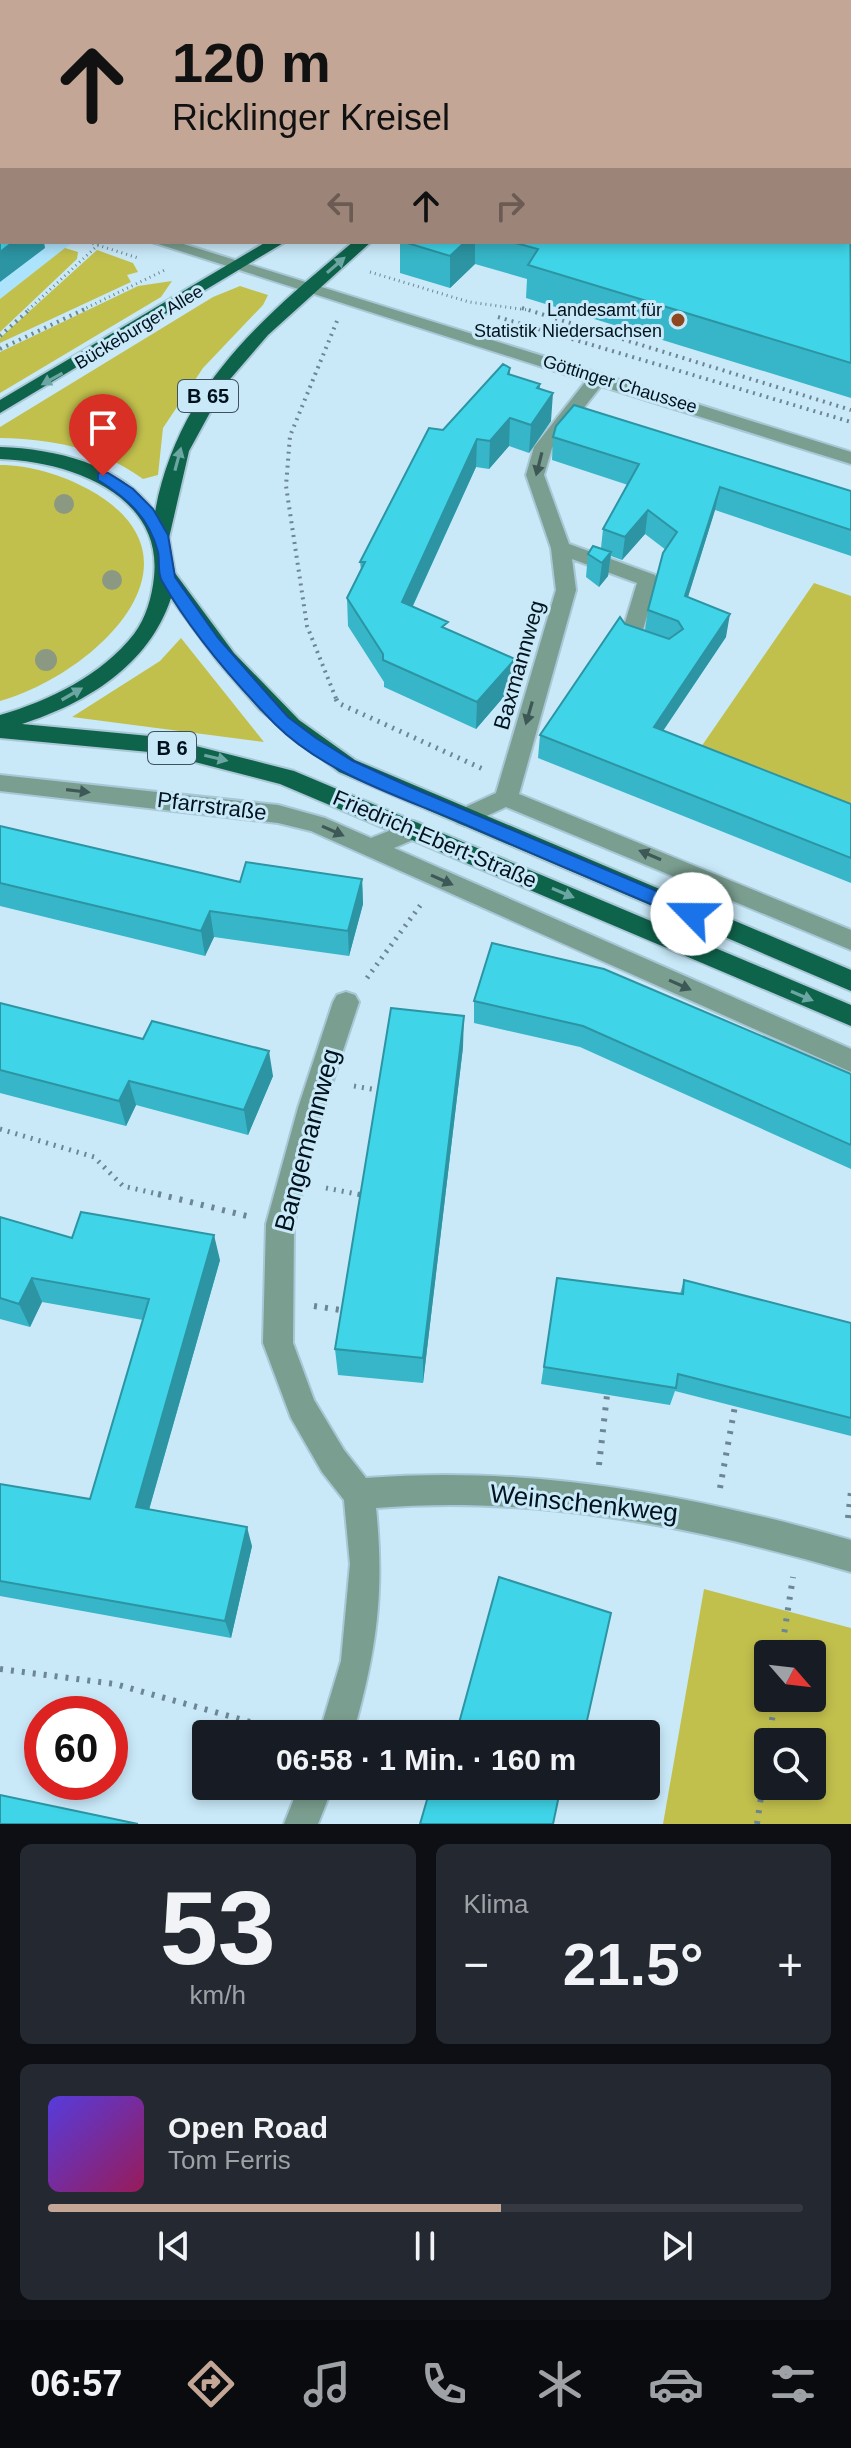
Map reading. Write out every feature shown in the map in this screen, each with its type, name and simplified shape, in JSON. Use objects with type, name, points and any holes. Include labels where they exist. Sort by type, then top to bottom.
[{"type":"main road","name":"Bückeburger Allee","points":[[0,408],[274,244]]},
{"type":"main road","name":"B 65","points":[[161,535],[183,442],[206,400],[257,336],[361,244]]},
{"type":"main road","points":[[0,453],[40,456],[103,476],[128,493],[147,512],[161,535],[167,559],[167,577],[160,604],[124,657],[95,681],[60,701],[0,723]]},
{"type":"main road","name":"Friedrich-Ebert-Straße","points":[[167,577],[212,642],[282,721],[347,766],[851,981]]},
{"type":"main road","name":"Friedrich-Ebert-Straße","points":[[0,730],[112,739],[225,759],[286,777],[851,1016]]},
{"type":"street","name":"Göttinger Chaussee","points":[[166,244],[851,458]]},
{"type":"street","name":"Baxmannweg","points":[[508,790],[566,590],[561,548],[535,475],[543,447],[598,377]]},
{"type":"street","points":[[561,548],[648,580],[630,639],[666,652]]},
{"type":"street","name":"Pfarrstraße","points":[[0,783],[278,814],[317,824],[371,848]]},
{"type":"street","name":"Friedrich-Ebert-Straße","points":[[465,817],[508,790]]},
{"type":"street","points":[[508,790],[851,940]]},
{"type":"street","points":[[371,848],[414,830]]},
{"type":"street","name":"Friedrich-Ebert-Straße","points":[[371,848],[851,1061]]},
{"type":"street","name":"Bangemannweg","points":[[346,1002],[280,1224],[278,1343],[302,1408],[333,1461],[359,1494]]},
{"type":"street","name":"Weinschenkweg","points":[[359,1494],[411,1488],[596,1500],[714,1521],[851,1556]]},
{"type":"street","points":[[340,1720],[357,1661],[366,1564],[359,1494]]},
{"type":"street","points":[[301,1824],[310,1800]]},
{"type":"path","points":[[95,244],[143,260]]},
{"type":"path","points":[[0,336],[98,245]]},
{"type":"path","points":[[0,349],[152,277],[148,269]]},
{"type":"path","points":[[365,271],[469,302],[517,306],[851,410]]},
{"type":"path","points":[[353,302],[338,320],[290,436],[286,486],[307,626],[338,703],[508,790]]},
{"type":"path","points":[[503,317],[851,422]]},
{"type":"path","points":[[346,1002],[425,899],[411,893]]},
{"type":"path","points":[[0,1129],[94,1157],[123,1186],[280,1224]]},
{"type":"path","points":[[291,1182],[368,1196]]},
{"type":"path","points":[[596,1500],[607,1395]]},
{"type":"path","points":[[714,1521],[735,1406]]},
{"type":"path","points":[[783,1640],[799,1541]]},
{"type":"path","points":[[0,1669],[115,1684],[243,1720]]},
{"type":"path","points":[[757,1824],[761,1800]]},
{"type":"shaded area","points":[[0,244],[70,244],[0,299]]},
{"type":"shaded area","points":[[65,248],[78,252],[77,259],[0,332],[0,299]]},
{"type":"shaded area","points":[[97,250],[133,263],[138,272],[127,275],[131,282],[0,343],[0,338]]},
{"type":"shaded area","points":[[172,281],[161,297],[0,393],[0,352],[138,286]]},
{"type":"shaded area","points":[[240,286],[268,295],[263,305],[203,368],[163,428],[158,475],[143,479],[110,460],[75,447],[38,440],[0,438],[0,427],[213,297]]},
{"type":"shaded area","points":[[0,465],[23,467],[68,479],[88,489],[126,518],[142,549],[142,581],[127,613],[102,642],[71,667],[35,688],[0,701]]},
{"type":"shaded area","points":[[814,583],[851,596],[851,808],[701,747]]},
{"type":"shaded area","points":[[181,638],[264,742],[72,717],[160,661]]},
{"type":"shaded area","points":[[704,1589],[851,1628],[851,1824],[663,1824]]},
{"type":"building","points":[[0,244],[10,244],[0,252]]},
{"type":"building","points":[[411,244],[463,244],[450,256]]},
{"type":"building","points":[[519,244],[850,244],[851,363],[528,265],[538,249]]},
{"type":"building","points":[[503,364],[510,368],[508,374],[540,384],[537,388],[553,393],[531,425],[510,418],[490,441],[477,439],[402,602],[448,622],[442,627],[515,659],[477,702],[383,660],[383,654],[347,598],[365,562],[360,562],[429,428],[443,430]]},
{"type":"building","points":[[574,405],[851,491],[851,530],[720,487],[685,596],[730,614],[654,727],[851,804],[851,858],[540,735],[620,617],[625,624],[669,639],[683,629],[678,621],[648,610],[663,553],[677,532],[648,510],[625,537],[603,529],[639,464],[553,437],[556,426]]},
{"type":"building","points":[[593,546],[611,552],[602,563],[588,554]]},
{"type":"building","points":[[0,826],[240,882],[246,862],[362,879],[348,931],[210,911],[201,931],[0,883]]},
{"type":"building","points":[[492,943],[604,969],[851,1074],[851,1145],[583,1026],[474,1001]]},
{"type":"building","points":[[0,1003],[143,1039],[152,1021],[269,1051],[244,1110],[129,1081],[119,1101],[0,1070]]},
{"type":"building","points":[[391,1008],[464,1016],[423,1358],[335,1349]]},
{"type":"building","points":[[81,1212],[214,1235],[136,1507],[247,1527],[225,1621],[0,1581],[0,1484],[90,1499],[149,1299],[32,1278],[19,1304],[0,1298],[0,1217],[72,1238]]},
{"type":"building","points":[[557,1278],[683,1294],[684,1280],[851,1323],[851,1418],[678,1374],[676,1388],[544,1367]]},
{"type":"building","points":[[499,1577],[611,1613],[587,1720],[460,1720]]},
{"type":"building","points":[[0,1795],[138,1824],[0,1824]]},
{"type":"building","points":[[427,1800],[558,1800],[553,1824],[420,1824]]},
{"type":"place","name":"Landesamt für Statistik Niedersachsen","points":[[678,320]]},
{"type":"route","points":[[103,476],[128,493],[147,512],[161,535],[167,559],[167,577],[212,642],[282,721],[310,743],[347,766],[402,791],[692,914]]}]
